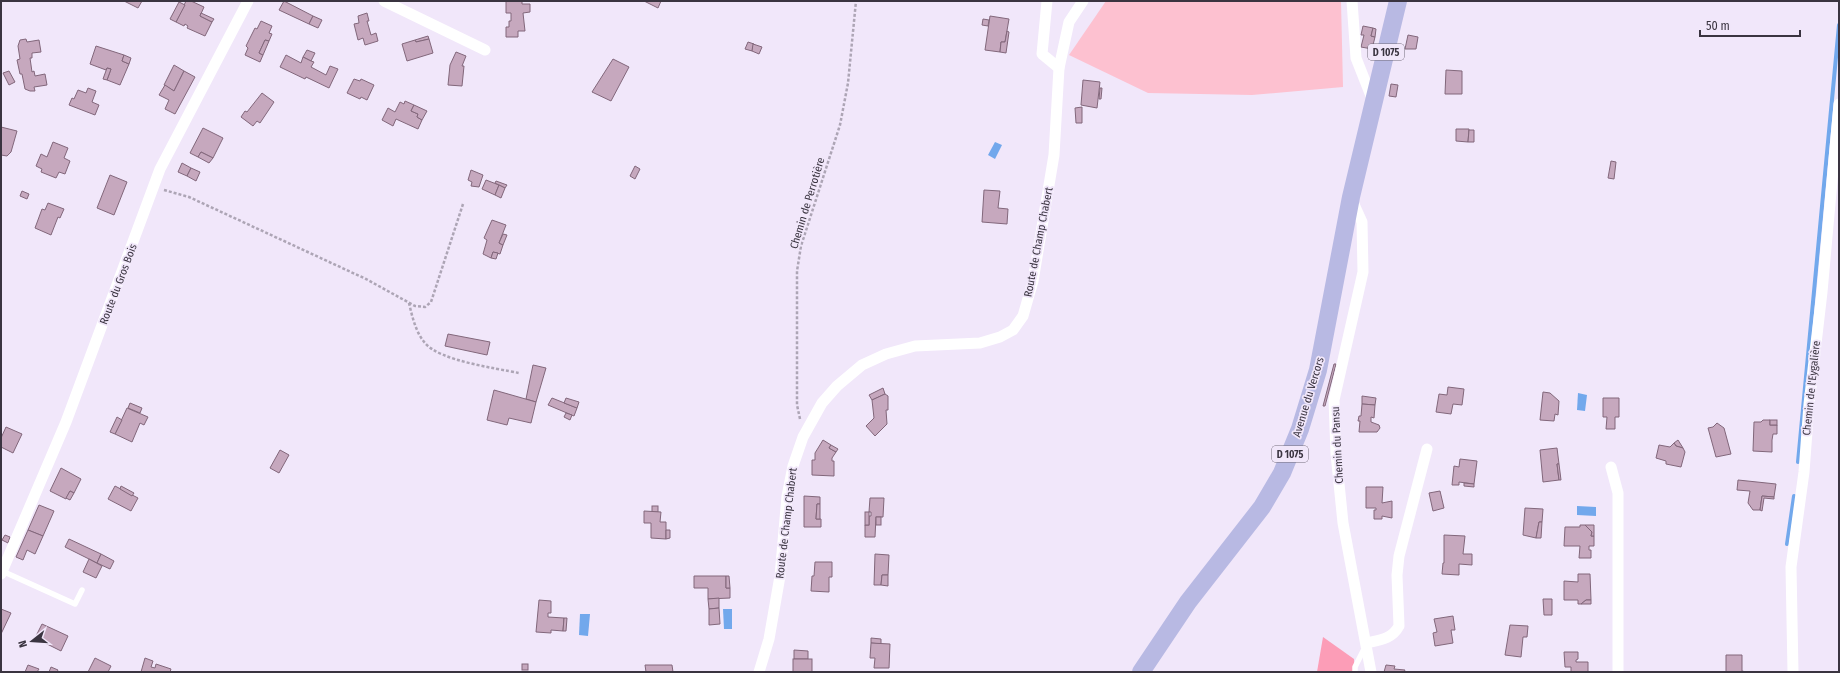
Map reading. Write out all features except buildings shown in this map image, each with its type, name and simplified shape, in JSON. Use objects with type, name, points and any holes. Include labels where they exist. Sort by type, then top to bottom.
[{"type":"main road","name":"D 1075","points":[[1374,104],[1398,1]]},
{"type":"main road","name":"Avenue du Vercors","points":[[1140,672],[1188,602],[1262,507],[1282,473],[1300,429],[1318,370],[1351,197],[1374,104]]},
{"type":"street","name":"Route du Gros Bois","points":[[2,572],[66,422],[170,148],[248,1]]},
{"type":"street","points":[[384,1],[485,50]]},
{"type":"street","points":[[1047,1],[1042,54],[1059,68]]},
{"type":"street","name":"Route de Champ Chabert","points":[[758,672],[769,639],[780,576],[787,496],[792,466],[803,437],[822,403],[837,386],[862,365],[886,354],[916,346],[980,342],[1000,337],[1013,330],[1023,316],[1034,274],[1054,155],[1059,68],[1069,22],[1083,1]]},
{"type":"street","points":[[1352,1],[1356,58],[1374,104]]},
{"type":"street","name":"Chemin de l'Eygalière","points":[[1793,672],[1791,568],[1804,472],[1809,404],[1822,292],[1839,104]]},
{"type":"street","name":"Chemin du Pansu","points":[[1351,197],[1362,222],[1363,272],[1334,400],[1336,454],[1343,523],[1367,643],[1371,672]]},
{"type":"street","points":[[1367,643],[1388,638],[1396,632],[1399,626],[1397,575],[1399,556],[1427,449]]},
{"type":"street","points":[[1611,467],[1618,493],[1618,672]]},
{"type":"lane","points":[[2,572],[75,604],[82,590]]},
{"type":"lane","points":[[1355,672],[1355,667],[1367,643]]},
{"type":"path","name":"Chemin de Perrotière","points":[[803,437],[798,405],[797,271],[801,246],[840,125],[848,83],[856,1]]},
{"type":"path","points":[[154,187],[196,200],[366,279],[408,303],[415,306],[425,307],[431,302],[463,204]]},
{"type":"path","points":[[408,303],[424,343],[434,351],[448,357],[519,373]]},
{"type":"shaded area","points":[[1106,1],[1341,1],[1343,87],[1252,95],[1148,93],[1069,55]]},
{"type":"shaded area","points":[[1323,637],[1354,659],[1355,672],[1317,672]]},
{"type":"water","points":[[995,142],[1002,145],[995,159],[988,155]]},
{"type":"water","points":[[1578,393],[1587,395],[1585,411],[1577,410]]},
{"type":"water","points":[[1577,506],[1596,507],[1596,516],[1577,515]]},
{"type":"water","points":[[723,609],[732,609],[732,629],[724,629]]},
{"type":"water","points":[[580,614],[590,614],[588,636],[579,635]]},
{"type":"waterway","points":[[1798,462],[1839,25]]},
{"type":"waterway","points":[[1787,544],[1794,496]]}]
